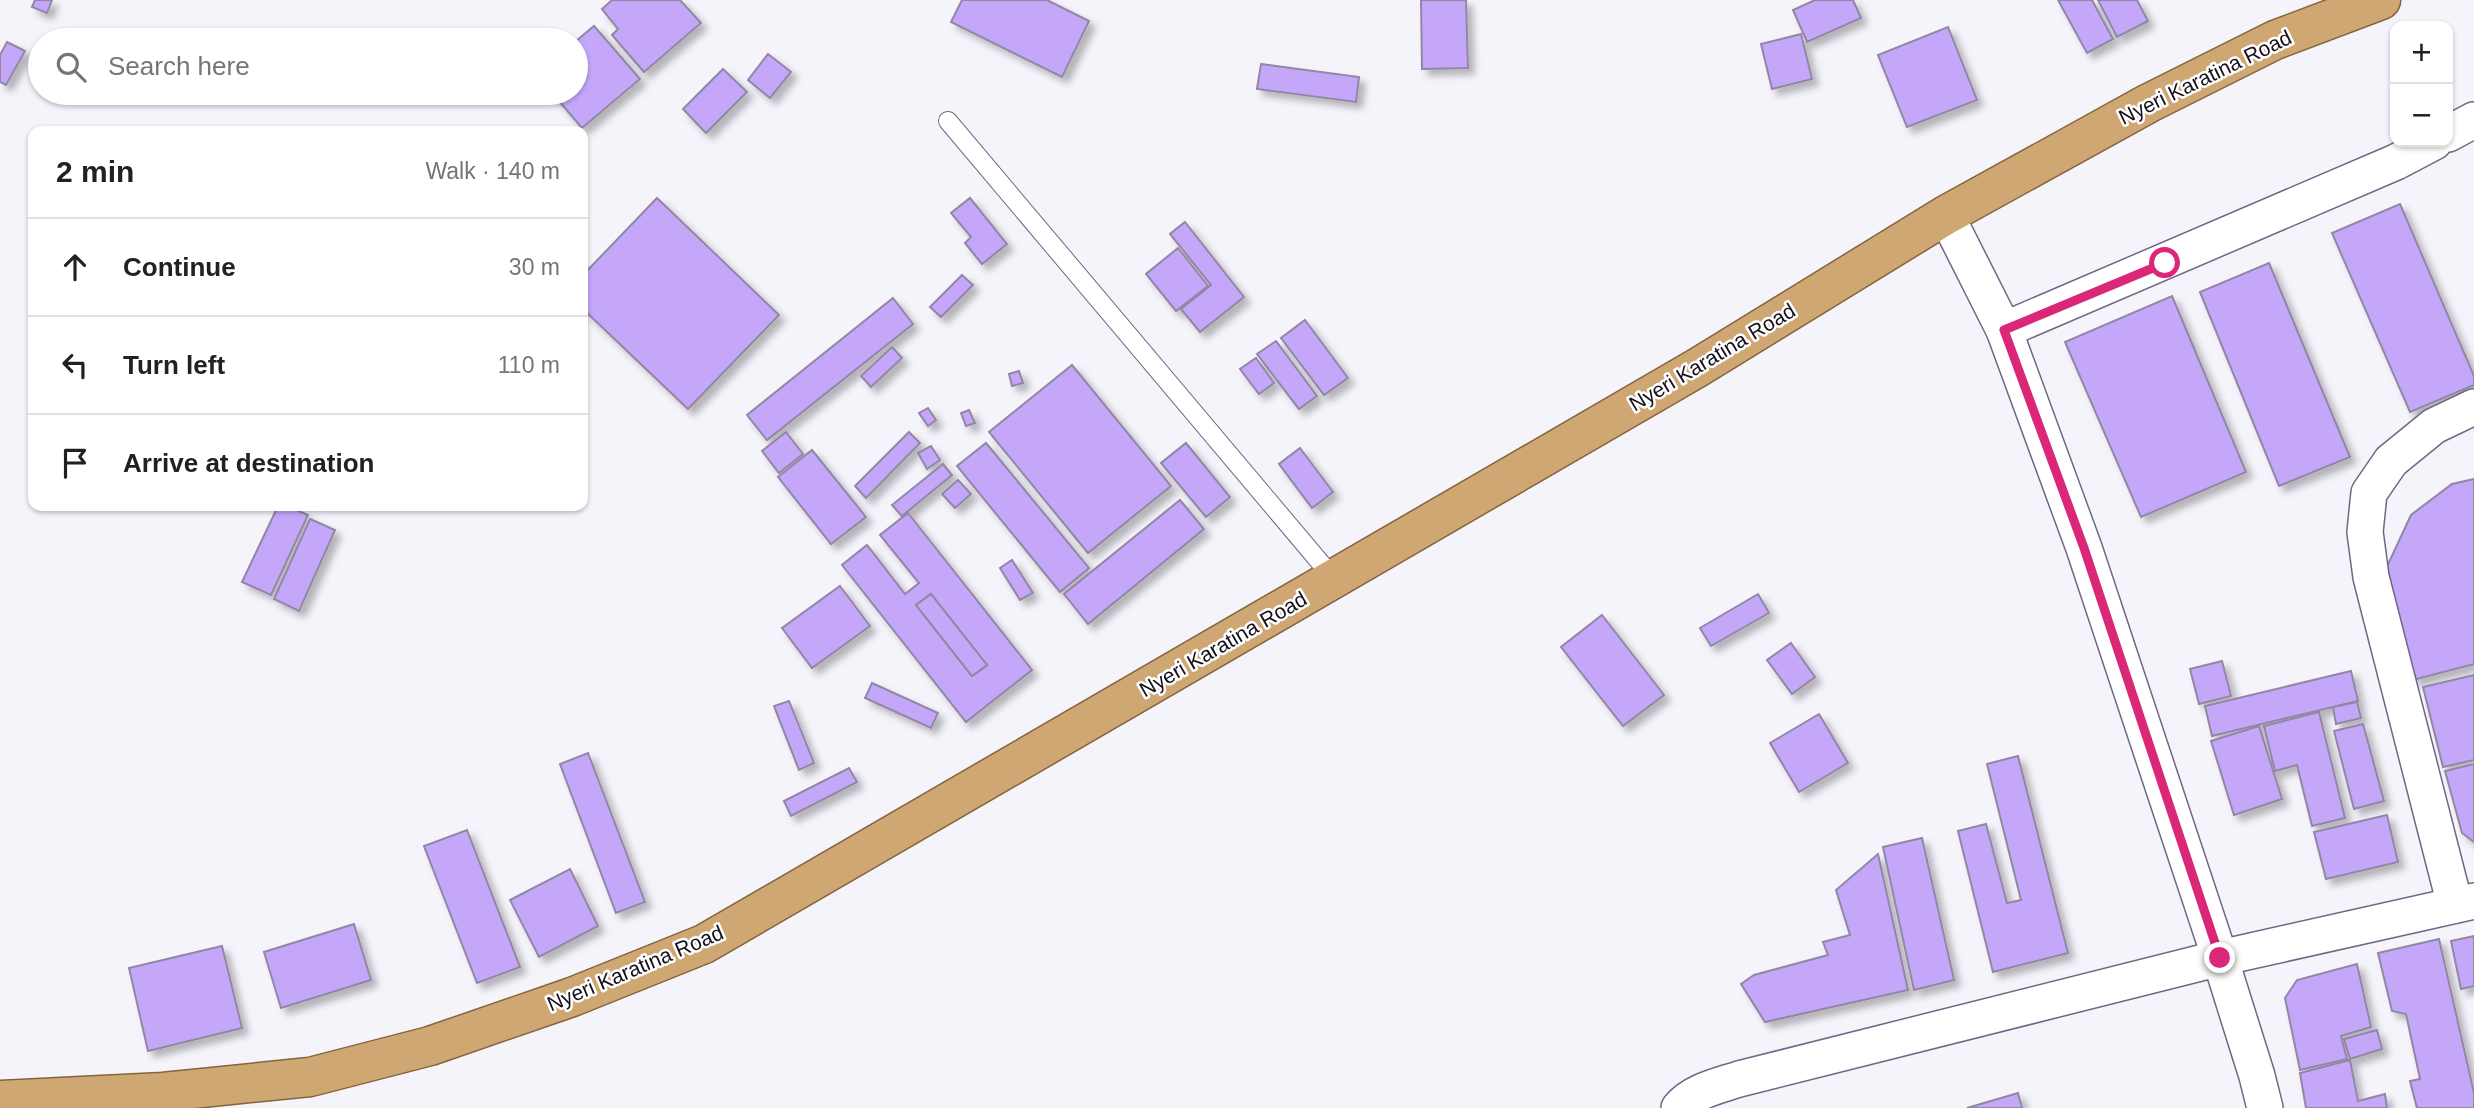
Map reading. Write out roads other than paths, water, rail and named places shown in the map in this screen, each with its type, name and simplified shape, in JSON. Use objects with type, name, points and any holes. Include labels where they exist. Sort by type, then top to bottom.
[{"type":"highway","name":"Nyeri Karatina Road","points":[[0,1100],[163,1092],[310,1077],[430,1046],[572,996],[704,944],[1697,368],[1946,215],[2149,103],[2263,45],[2381,0]]},
{"type":"street","points":[[2453,131],[2474,120]]},
{"type":"street","points":[[2004,330],[2396,162],[2424,147]]},
{"type":"street","points":[[1946,215],[2004,330],[2084,548],[2220,958],[2265,1108]]},
{"type":"street","points":[[1679,1108],[1684,1102],[1707,1089],[1739,1079],[2220,958],[2465,903],[2371,577],[2365,532],[2369,493],[2391,461],[2434,426],[2474,407]]},
{"type":"lane","points":[[948,121],[1335,580]]}]
